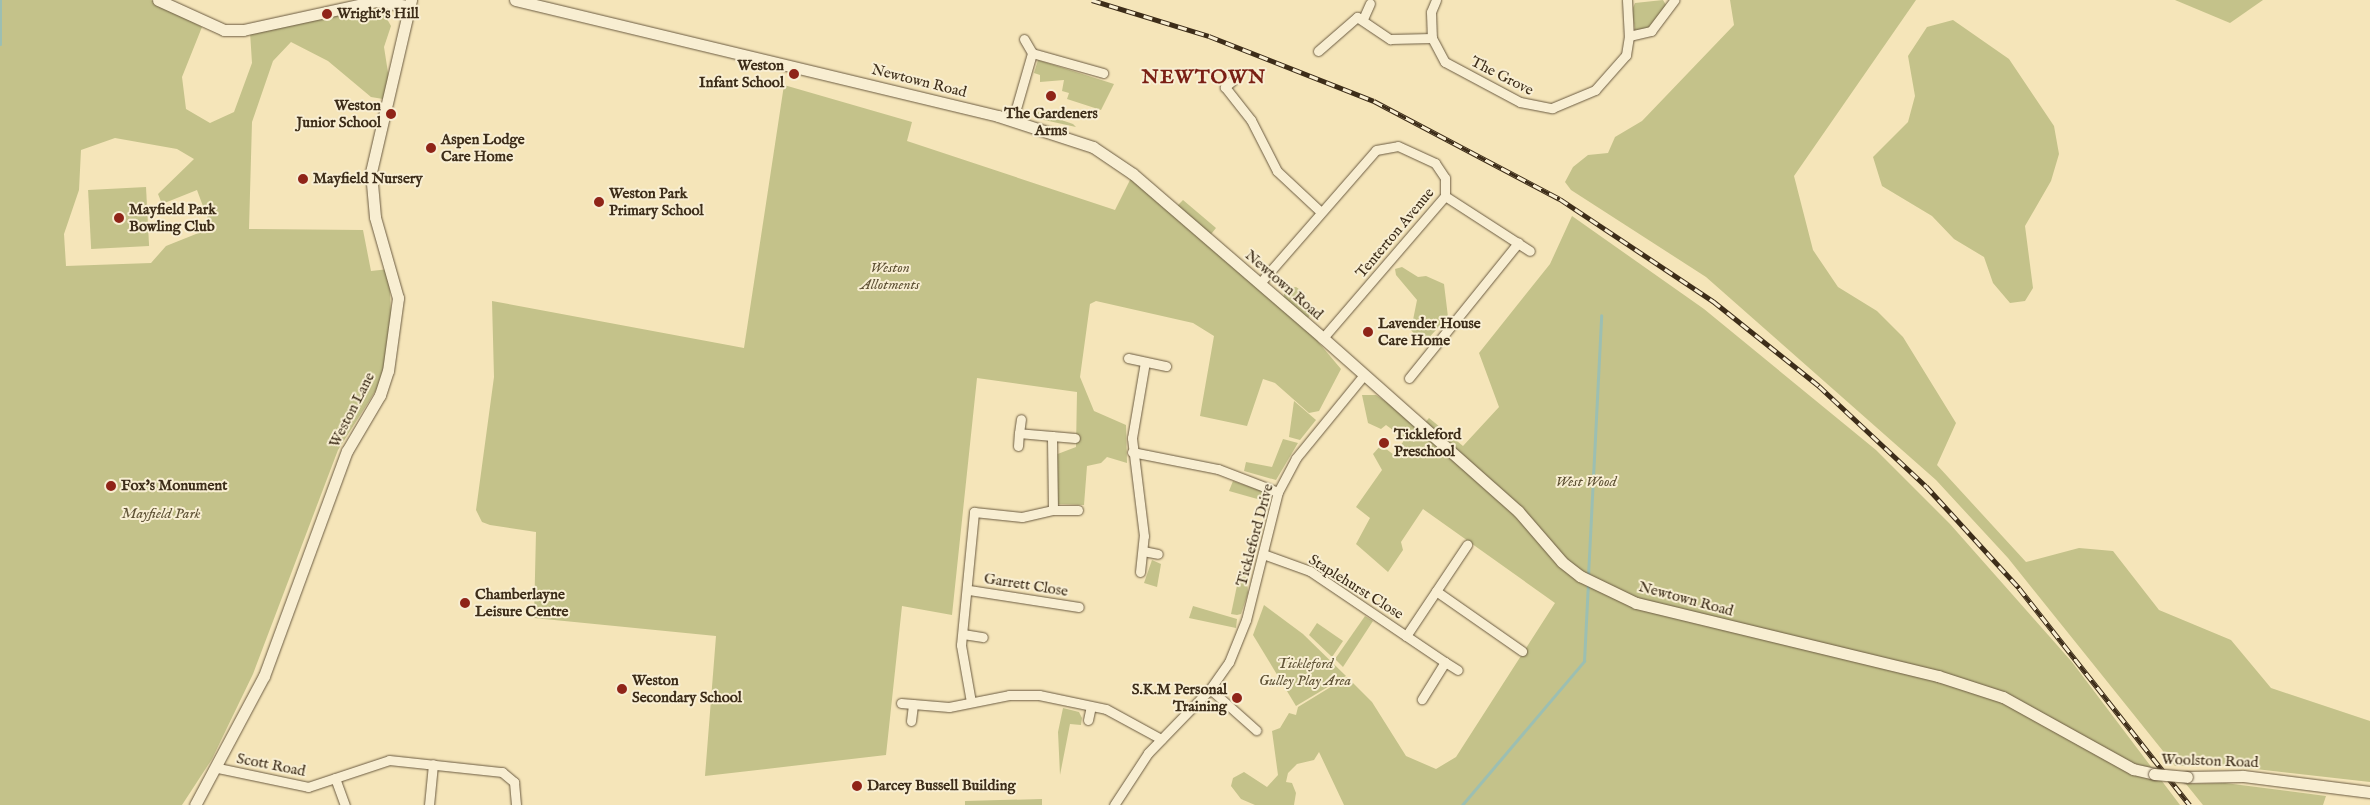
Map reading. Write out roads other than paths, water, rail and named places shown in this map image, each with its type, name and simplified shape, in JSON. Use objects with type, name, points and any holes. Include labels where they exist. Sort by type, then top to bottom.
[{"type":"street","points":[[158,0],[212,25],[242,30],[376,1],[410,3]]},
{"type":"street","name":"Newtown Road","points":[[515,0],[1013,119],[1077,139],[1109,156],[1260,283],[1518,511],[1562,562],[1580,576],[1636,603],[1979,689]]},
{"type":"street","name":"The Grove","points":[[1436,0],[1431,12],[1432,38],[1445,62],[1520,102],[1552,108],[1595,90],[1626,55],[1629,36],[1627,0]]},
{"type":"street","points":[[1629,36],[1652,31],[1674,0]]},
{"type":"street","name":"Weston Lane","points":[[195,805],[218,768],[264,676],[347,451],[380,395],[388,371],[398,298],[375,217],[372,172],[410,3]]},
{"type":"street","points":[[1363,19],[1370,3]]},
{"type":"street","points":[[1318,50],[1349,19],[1363,19]]},
{"type":"street","points":[[1363,19],[1372,31],[1390,39],[1412,42],[1432,38]]},
{"type":"street","points":[[1024,39],[1032,53],[1103,73]]},
{"type":"street","points":[[1013,119],[1032,53]]},
{"type":"street","points":[[1233,80],[1225,87],[1251,120],[1277,171],[1321,212]]},
{"type":"street","name":"Tenterton Avenue","points":[[1260,283],[1369,157],[1387,146],[1398,146],[1435,162],[1445,178],[1445,196],[1323,338]]},
{"type":"street","points":[[1445,196],[1530,251]]},
{"type":"street","points":[[1409,378],[1518,243]]},
{"type":"street","points":[[1128,358],[1166,366]]},
{"type":"street","points":[[1140,572],[1144,551],[1132,452],[1146,362]]},
{"type":"street","name":"Tickleford Drive","points":[[1114,805],[1161,739],[1210,689],[1243,630],[1278,492],[1296,458],[1364,375]]},
{"type":"street","points":[[1018,446],[1021,419]]},
{"type":"street","points":[[1019,433],[1075,438]]},
{"type":"street","points":[[1052,436],[1053,510]]},
{"type":"street","points":[[1132,452],[1218,469],[1278,492]]},
{"type":"street","points":[[971,702],[963,634],[970,590],[974,512],[1022,517],[1053,510],[1078,510]]},
{"type":"street","name":"Staplehurst Close","points":[[1406,636],[1466,545]]},
{"type":"street","points":[[1144,551],[1158,554]]},
{"type":"street","name":"Staplehurst Close","points":[[1263,554],[1310,571],[1458,670]]},
{"type":"street","name":"Garrett Close","points":[[970,590],[1079,607]]},
{"type":"street","points":[[1436,591],[1522,651]]},
{"type":"street","points":[[963,634],[984,637]]},
{"type":"street","points":[[1422,699],[1445,662]]},
{"type":"street","points":[[1210,689],[1256,730]]},
{"type":"street","name":"Woolston Road","points":[[1979,689],[2003,697],[2132,769],[2154,774],[2187,777],[2243,776],[2370,792]]},
{"type":"street","points":[[901,703],[949,707],[1025,693],[1091,706],[1130,719],[1161,739]]},
{"type":"street","points":[[912,721],[913,704]]},
{"type":"street","points":[[1088,720],[1091,706]]},
{"type":"street","name":"Scott Road","points":[[218,768],[308,788],[379,762],[433,764],[502,772],[514,782],[516,805]]},
{"type":"street","points":[[429,805],[433,764]]},
{"type":"street","points":[[334,778],[344,805]]},
{"type":"waterway","points":[[0,0],[0,44]]},
{"type":"waterway","points":[[1588,576],[1601,315]]},
{"type":"waterway","points":[[1462,805],[1584,661],[1588,582]]},
{"type":"railway","points":[[1092,0],[1209,36],[1374,101],[1560,199],[1713,301],[1819,386],[1926,486],[2019,588],[2190,805]]},
{"type":"place","name":"Wright's Hill","points":[[327,14]]},
{"type":"place","name":"Weston Infant School","points":[[794,74]]},
{"type":"place","name":"The Gardeners Arms","points":[[1051,96]]},
{"type":"place","name":"Weston Junior School","points":[[391,114]]},
{"type":"place","name":"Aspen Lodge Care Home","points":[[431,148]]},
{"type":"place","name":"Mayfield Nursery","points":[[303,179]]},
{"type":"place","name":"Weston Park Primary School","points":[[599,202]]},
{"type":"place","name":"Mayfield Park Bowling Club","points":[[119,218]]},
{"type":"place","name":"Lavender House Care Home","points":[[1368,332]]},
{"type":"place","name":"Tickleford Preschool","points":[[1384,443]]},
{"type":"place","name":"Fox's Monument","points":[[111,486]]},
{"type":"place","name":"Chamberlayne Leisure Centre","points":[[465,603]]},
{"type":"place","name":"Weston Secondary School","points":[[622,689]]},
{"type":"place","name":"S.K.M Personal Training","points":[[1237,698]]},
{"type":"place","name":"Darcey Bussell Building","points":[[857,786]]},
{"type":"district","name":"NEWTOWN","points":[[1204,77]]},
{"type":"park label","name":"Weston Allotments","points":[[890,276]]},
{"type":"park label","name":"West Wood","points":[[1586,482]]},
{"type":"park label","name":"Mayfield Park","points":[[161,514]]},
{"type":"park label","name":"Tickleford Gulley Play Area","points":[[1305,672]]}]
